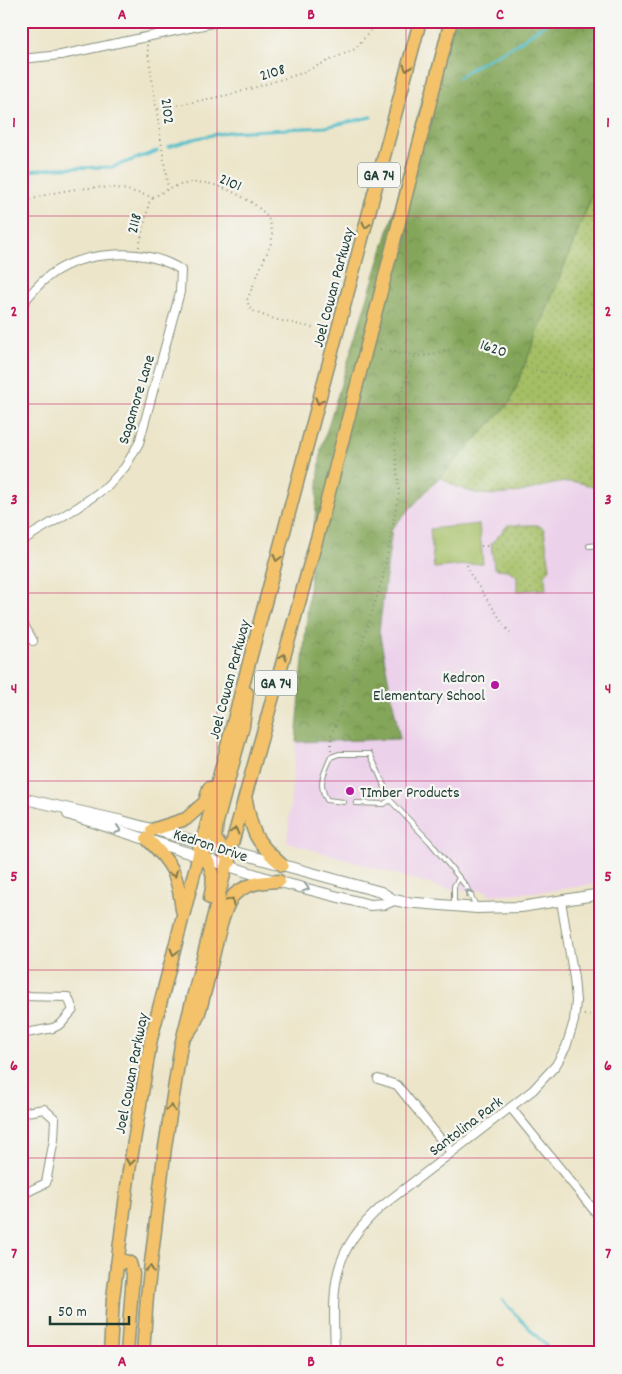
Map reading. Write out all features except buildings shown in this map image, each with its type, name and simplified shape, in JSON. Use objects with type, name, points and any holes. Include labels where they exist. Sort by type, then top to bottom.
[{"type":"main road","name":"Joel Cowan Parkway","points":[[110,1353],[113,1298],[129,1170],[150,1039],[420,21]]},
{"type":"main road","name":"GA 74","points":[[143,1353],[147,1296],[164,1147],[181,1045],[228,859],[319,531],[451,21]]},
{"type":"main road","points":[[228,859],[215,838],[217,822],[243,726],[248,700],[248,668]]},
{"type":"main road","points":[[183,918],[179,884],[172,868],[149,835],[186,819],[205,802],[228,716],[242,689]]},
{"type":"main road","points":[[245,796],[255,836],[265,850],[282,865]]},
{"type":"main road","points":[[181,1045],[181,1020],[213,884],[212,867],[201,850]]},
{"type":"main road","points":[[181,1045],[197,1018],[225,909],[234,895],[248,885],[259,882],[278,881]]},
{"type":"main road","points":[[117,1265],[125,1261],[130,1263],[133,1274],[127,1353]]},
{"type":"street","points":[[158,21],[162,34]]},
{"type":"street","points":[[21,59],[61,55],[222,21]]},
{"type":"street","points":[[21,306],[32,291],[51,274],[66,266],[108,254],[137,254]]},
{"type":"street","name":"Sagamore Lane","points":[[21,541],[78,507],[108,486],[125,467],[139,443],[180,292],[181,270],[170,263],[137,254]]},
{"type":"street","points":[[21,620],[33,641]]},
{"type":"street","name":"Kedron Drive","points":[[21,799],[201,850],[228,859],[278,881],[370,905],[385,904],[394,900]]},
{"type":"street","name":"Kedron Drive","points":[[149,835],[228,859],[282,865],[381,892],[394,900],[454,907],[521,907],[601,894]]},
{"type":"street","name":"Santolina Park","points":[[335,1353],[335,1284],[339,1267],[349,1242],[359,1228],[382,1206],[533,1090],[556,1065],[566,1047],[575,1014],[576,989],[561,901]]},
{"type":"street","points":[[21,996],[68,997],[72,1010],[61,1024],[52,1028],[21,1034]]},
{"type":"street","points":[[378,1078],[397,1085],[451,1152]]},
{"type":"street","points":[[511,1108],[597,1214]]},
{"type":"street","points":[[21,1113],[44,1109],[55,1119],[54,1139],[46,1183],[21,1195]]},
{"type":"lane","points":[[589,546],[601,545]]},
{"type":"lane","points":[[344,802],[327,800],[321,790],[323,777],[331,757],[339,754],[370,754],[378,768],[390,800],[430,842],[466,886],[477,908]]},
{"type":"lane","points":[[356,803],[384,804],[390,800]]},
{"type":"lane","points":[[454,907],[454,886],[459,878]]},
{"type":"path","name":"2108","points":[[158,109],[234,94],[299,74],[355,48],[372,29],[375,21]]},
{"type":"path","name":"2102","points":[[146,37],[168,188]]},
{"type":"path","name":"2101","points":[[154,197],[168,188],[204,183],[222,187],[260,209],[268,218],[272,230],[272,241],[247,300],[249,305],[252,310],[268,316],[314,328]]},
{"type":"path","points":[[21,204],[35,197],[84,188],[118,188],[154,197]]},
{"type":"path","name":"2118","points":[[137,254],[150,203],[154,197]]},
{"type":"path","name":"1620","points":[[380,349],[415,356],[430,355],[446,350],[465,349],[539,372],[601,380]]},
{"type":"path","points":[[331,757],[331,735],[340,714],[383,577],[399,492],[394,434],[400,395],[415,356]]},
{"type":"path","points":[[481,546],[491,546]]},
{"type":"path","points":[[467,565],[470,574],[511,635]]},
{"type":"path","points":[[575,1014],[601,1016]]},
{"type":"path","points":[[569,1353],[577,1349],[601,1348]]},
{"type":"shaded area","name":"Kedron Elementary School","points":[[510,402],[601,405],[601,883],[550,891],[489,895],[486,891],[445,889],[287,842],[296,742],[384,736],[400,738],[379,631],[392,528]]},
{"type":"green space","points":[[441,21],[601,21],[601,173],[510,402],[392,528],[379,631],[400,739],[296,742],[321,449],[398,199]]},
{"type":"green space","points":[[601,173],[601,491],[581,483],[570,482],[496,495],[474,492],[451,484],[440,477],[510,402]]},
{"type":"green space","points":[[479,524],[483,563],[434,568],[430,529]]},
{"type":"green space","points":[[508,525],[538,525],[544,529],[550,568],[545,575],[546,589],[517,591],[517,576],[508,570],[496,569],[494,567],[491,544]]},
{"type":"waterway","points":[[458,78],[475,66],[517,44],[549,21]]},
{"type":"waterway","points":[[168,147],[197,138],[228,132],[325,127],[371,117]]},
{"type":"waterway","points":[[21,172],[56,168],[113,167],[157,151]]},
{"type":"waterway","points":[[502,1300],[553,1353]]},
{"type":"place","name":"Kedron Elementary School","points":[[495,685]]},
{"type":"place","name":"TImber Products","points":[[350,791]]}]
